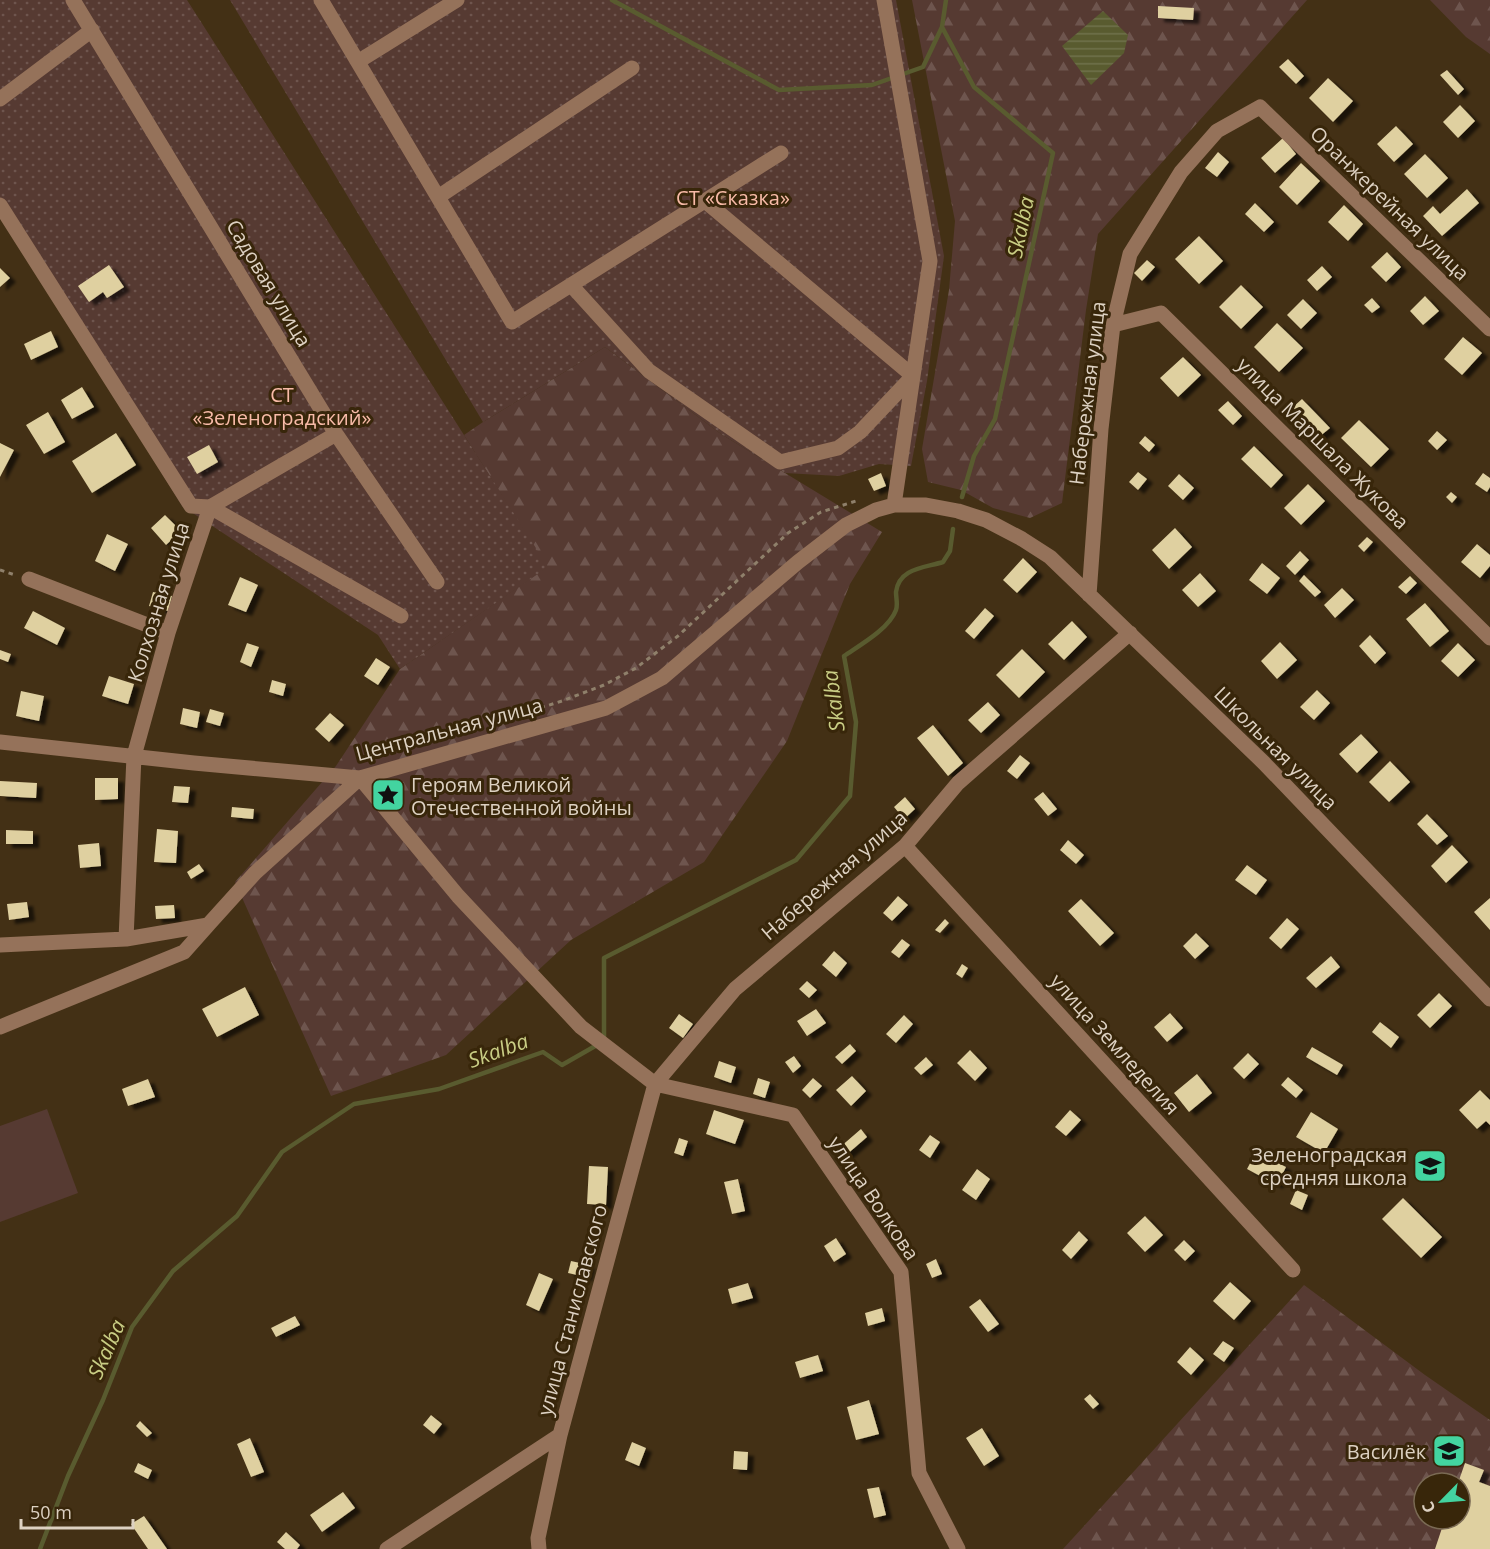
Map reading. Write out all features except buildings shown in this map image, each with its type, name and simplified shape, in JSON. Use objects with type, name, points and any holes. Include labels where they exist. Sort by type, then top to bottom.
[{"type":"street","name":"Садовая улица","points":[[73,0],[336,434],[437,582]]},
{"type":"street","points":[[321,0],[512,322],[781,153]]},
{"type":"street","points":[[359,62],[457,0]]},
{"type":"street","points":[[884,0],[930,261],[894,505]]},
{"type":"street","points":[[0,99],[92,30]]},
{"type":"street","points":[[438,196],[632,68]]},
{"type":"street","name":"Набережная улица","points":[[1089,595],[1101,429],[1113,325],[1130,254],[1181,172],[1217,131],[1260,108]]},
{"type":"street","name":"Оранжерейная улица","points":[[1260,108],[1490,329]]},
{"type":"street","points":[[705,201],[913,376]]},
{"type":"street","name":"Колхозная улица","points":[[0,205],[191,506],[210,507],[168,633],[134,756],[126,939]]},
{"type":"street","points":[[571,285],[649,371],[780,462],[838,448],[860,432],[913,376]]},
{"type":"street","name":"улица Маршала Жукова","points":[[1113,325],[1161,313],[1490,638]]},
{"type":"street","points":[[210,507],[336,434]]},
{"type":"street","name":"Школьная улица","points":[[894,505],[926,505],[958,511],[986,520],[1050,557],[1264,763],[1490,999]]},
{"type":"street","name":"Центральная улица","points":[[0,742],[360,778],[606,708],[662,678],[798,562],[846,525],[876,510],[894,505]]},
{"type":"street","points":[[210,507],[401,616]]},
{"type":"street","points":[[29,579],[168,633]]},
{"type":"street","name":"Набережная улица","points":[[655,1084],[735,988],[905,846],[958,783],[1130,633]]},
{"type":"street","points":[[0,1027],[184,952],[255,873],[360,778],[458,896],[581,1027],[655,1084]]},
{"type":"street","name":"улица Земледелия","points":[[905,846],[1293,1270]]},
{"type":"street","points":[[0,945],[126,939],[208,925]]},
{"type":"street","name":"улица Станиславского","points":[[539,1549],[538,1538],[560,1435],[655,1084]]},
{"type":"street","name":"улица Волкова","points":[[655,1084],[793,1115],[901,1272],[920,1473],[958,1549]]},
{"type":"street","points":[[387,1549],[560,1435]]},
{"type":"path","points":[[485,726],[604,685],[636,668],[678,636],[788,533],[821,512],[856,501],[865,502]]},
{"type":"green space","name":"СТ «Зеленоградский»","points":[[0,0],[187,0],[548,567],[400,669],[378,635],[182,506],[0,210]]},
{"type":"green space","name":"СТ «Сказка»","points":[[230,0],[896,0],[944,256],[927,381],[911,466],[879,464],[839,476],[785,473],[721,434],[605,347],[483,422]]},
{"type":"green space","points":[[912,0],[1307,0],[1098,234],[1086,310],[1062,503],[1030,518],[993,508],[961,490],[928,482],[922,449],[949,290],[955,221]]},
{"type":"green space","points":[[1430,0],[1490,0],[1490,54],[1466,37]]},
{"type":"green space","points":[[605,347],[721,434],[882,532],[850,584],[787,741],[704,862],[571,940],[446,1055],[331,1096],[235,882],[336,766],[400,669],[547,567],[464,435]]},
{"type":"green space","points":[[47,1109],[78,1193],[0,1222],[0,1126]]},
{"type":"green space","points":[[1304,1285],[1490,1420],[1490,1549],[1063,1549]]},
{"type":"shaded area","points":[[1103,11],[1128,35],[1124,53],[1091,85],[1062,46]]},
{"type":"waterway","points":[[612,0],[779,90],[872,85],[923,67],[942,27]]},
{"type":"waterway","name":"Skalba","points":[[946,0],[942,27],[974,87],[1053,153],[995,419],[974,456],[962,497]]},
{"type":"waterway","name":"Skalba","points":[[604,1041],[604,958],[796,860],[850,796],[856,722],[844,656],[887,624],[897,608],[896,592],[902,578],[914,570],[943,562],[950,551],[953,529]]},
{"type":"waterway","name":"Skalba","points":[[40,1549],[68,1476],[103,1400],[132,1327],[173,1271],[237,1216],[282,1152],[354,1104],[439,1089],[543,1052],[562,1065],[597,1045]]},
{"type":"place","name":"Героям Великой Отечественной войны","points":[[388,795]]},
{"type":"place","name":"Зеленоградская средняя школа","points":[[1430,1166]]},
{"type":"place","name":"Василёк","points":[[1449,1451]]}]
